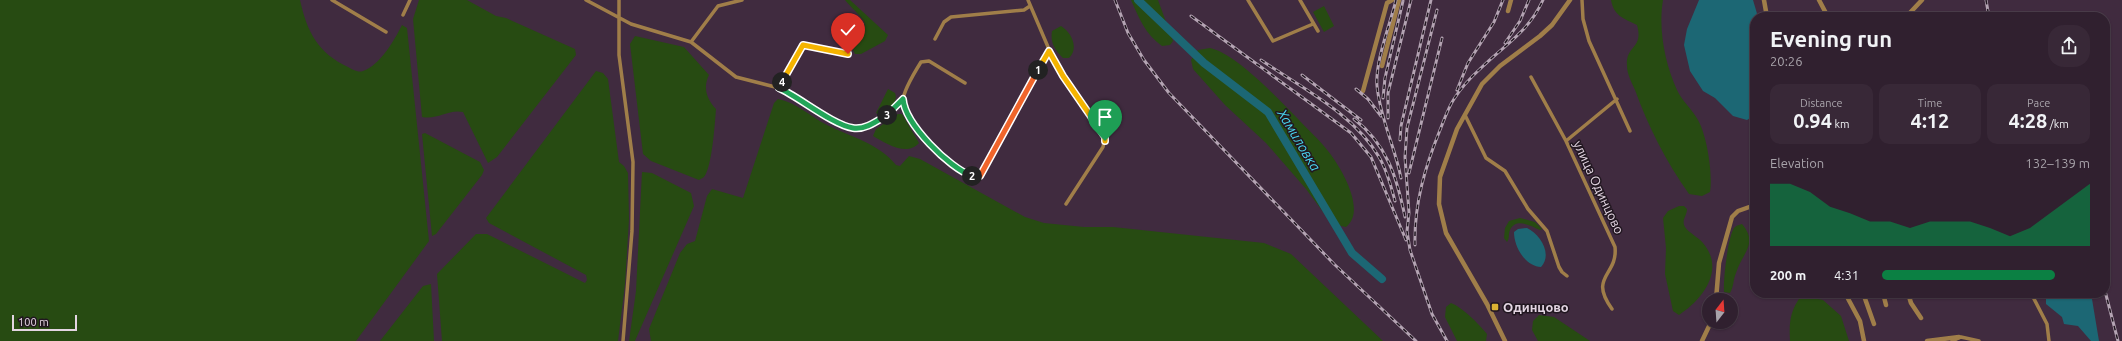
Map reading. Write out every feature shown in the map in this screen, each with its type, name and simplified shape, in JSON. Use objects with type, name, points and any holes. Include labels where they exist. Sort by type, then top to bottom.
[{"type":"street","points":[[332,0],[386,32]]},
{"type":"street","points":[[403,15],[410,0]]},
{"type":"street","points":[[586,0],[631,24],[690,42],[736,77],[779,88],[838,123],[853,129],[874,123],[887,115],[903,99],[921,62],[929,61],[965,83]]},
{"type":"street","points":[[619,0],[619,55],[633,162],[632,224],[623,341]]},
{"type":"street","points":[[690,42],[718,6],[742,0]]},
{"type":"street","points":[[1028,0],[1049,51],[1063,76],[1105,137],[1103,147],[1066,204]]},
{"type":"street","points":[[1248,0],[1273,42],[1313,24]]},
{"type":"street","points":[[1300,0],[1318,31]]},
{"type":"street","points":[[1363,91],[1387,3],[1392,0]]},
{"type":"street","points":[[1382,66],[1399,0]]},
{"type":"street","points":[[1508,10],[1511,0]]},
{"type":"street","points":[[1505,341],[1487,304],[1450,243],[1439,204],[1440,177],[1449,148],[1464,115],[1477,92],[1489,76],[1552,25],[1570,0]]},
{"type":"street","points":[[1582,0],[1584,28],[1630,131]]},
{"type":"street","points":[[1764,0],[1766,12]]},
{"type":"street","points":[[1820,0],[1826,12]]},
{"type":"street","points":[[1911,12],[1922,0]]},
{"type":"street","points":[[935,39],[944,22],[951,17],[1024,10],[1030,6]]},
{"type":"street","points":[[779,88],[803,45],[848,54],[862,24]]},
{"type":"street","points":[[903,99],[914,124],[934,148],[963,172],[979,177],[998,146],[1049,51]]},
{"type":"street","name":"улица Одинцово","points":[[1531,78],[1566,141],[1616,247],[1616,258],[1606,274],[1602,286],[1606,300],[1612,309]]},
{"type":"street","points":[[1566,141],[1617,99]]},
{"type":"street","points":[[1464,115],[1486,158],[1505,171],[1528,209],[1544,226],[1550,238],[1559,267],[1567,276]]},
{"type":"street","points":[[1717,293],[1719,263],[1732,217],[1738,211],[1750,207]]},
{"type":"street","points":[[1848,298],[1860,321],[1864,341]]},
{"type":"street","points":[[1865,298],[1874,324]]},
{"type":"street","points":[[1884,298],[1886,305]]},
{"type":"street","points":[[1910,298],[1921,318]]},
{"type":"street","points":[[2034,298],[2047,324],[2049,341]]},
{"type":"street","points":[[1702,341],[1708,329]]},
{"type":"street","points":[[1952,341],[1959,337]]},
{"type":"street","points":[[1927,341],[1959,337],[1979,341]]},
{"type":"green space","points":[[0,0],[300,0],[310,32],[321,48],[338,61],[359,72],[369,68],[381,58],[391,45],[402,25],[407,28],[429,241],[356,341],[0,341]]},
{"type":"green space","points":[[419,0],[467,0],[496,16],[506,18],[575,49],[576,55],[497,157],[488,163],[463,112],[458,111],[428,118],[422,117],[413,19]]},
{"type":"green space","points":[[845,0],[850,0],[888,35],[885,41],[861,54],[855,54],[853,50],[865,27],[862,19]]},
{"type":"green space","points":[[1131,0],[1158,0],[1173,41],[1170,45],[1162,46],[1151,36],[1143,25]]},
{"type":"green space","points":[[1611,0],[1663,0],[1661,23],[1669,69],[1679,94],[1698,120],[1707,145],[1711,184],[1710,192],[1702,196],[1689,194],[1665,157],[1652,130],[1627,69],[1627,59],[1638,39],[1637,25],[1620,16],[1614,10]]},
{"type":"green space","points":[[1324,6],[1334,26],[1324,32],[1313,12]]},
{"type":"green space","points":[[1061,26],[1071,37],[1074,45],[1074,50],[1069,58],[1063,58],[1052,43],[1052,31]]},
{"type":"green space","points":[[635,36],[684,47],[709,75],[706,84],[706,92],[716,109],[715,124],[713,144],[707,172],[704,177],[699,180],[651,161],[643,154],[630,44]]},
{"type":"green space","points":[[1210,48],[1220,51],[1252,74],[1318,139],[1328,151],[1345,178],[1353,200],[1354,211],[1352,220],[1346,227],[1332,224],[1306,189],[1266,143],[1225,105],[1193,69],[1191,60],[1198,50]]},
{"type":"green space","points":[[596,71],[603,73],[608,79],[619,162],[624,166],[628,173],[629,219],[625,284],[618,341],[442,341],[437,274],[476,234],[487,234],[585,283],[587,280],[586,275],[489,223],[486,218]]},
{"type":"green space","points":[[888,89],[895,93],[896,97],[894,103],[879,115],[876,113]]},
{"type":"green space","points":[[778,99],[797,106],[821,122],[864,141],[882,151],[896,165],[900,166],[909,156],[920,159],[1025,217],[1044,223],[1084,227],[1113,227],[1264,243],[1291,254],[1383,341],[651,341],[649,329],[680,253],[687,244],[695,241],[707,196],[712,189],[743,198],[774,103]]},
{"type":"green space","points":[[898,114],[902,114],[919,143],[914,147],[902,149],[890,145],[873,136],[876,129]]},
{"type":"green space","points":[[425,133],[480,162],[484,170],[482,175],[436,234],[432,236],[422,134]]},
{"type":"green space","points":[[642,172],[652,173],[691,193],[694,206],[635,341],[629,341],[636,291]]},
{"type":"green space","points":[[1679,206],[1684,206],[1687,209],[1684,225],[1703,243],[1710,253],[1712,264],[1712,274],[1703,293],[1688,309],[1679,315],[1673,311],[1665,274],[1666,248],[1663,218],[1668,211]]},
{"type":"green space","points":[[1520,218],[1535,222],[1542,229],[1540,230],[1520,223],[1516,224],[1510,230],[1507,242],[1504,238],[1505,228],[1509,221]]},
{"type":"green space","points":[[1742,224],[1747,231],[1749,243],[1735,276],[1730,293],[1724,292],[1725,269],[1730,240],[1734,228]]},
{"type":"green space","points":[[431,284],[434,341],[380,341],[423,286]]},
{"type":"green space","points":[[1800,298],[1823,300],[1841,316],[1849,341],[1790,341],[1791,317],[1794,307]]},
{"type":"green space","points":[[1451,303],[1465,312],[1480,326],[1487,334],[1486,341],[1457,341],[1445,317],[1446,307]]},
{"type":"green space","points":[[1539,315],[1554,317],[1590,341],[1538,341],[1532,330],[1533,321]]},
{"type":"water","points":[[1699,0],[1753,0],[1757,12],[1750,12],[1750,118],[1747,120],[1733,116],[1715,98],[1703,91],[1690,71],[1684,45],[1687,29]]},
{"type":"water","points":[[1527,228],[1536,235],[1543,245],[1546,256],[1541,267],[1535,266],[1525,259],[1516,244],[1514,232],[1518,229]]},
{"type":"water","points":[[2046,298],[2092,298],[2099,341],[2091,341],[2078,326],[2064,324],[2062,317],[2046,304]]},
{"type":"waterway","name":"Хамиловка","points":[[1138,0],[1204,63],[1268,112],[1352,253],[1382,279]]},
{"type":"railway","points":[[1115,0],[1128,33],[1144,60],[1169,93],[1334,264],[1416,341]]},
{"type":"railway","points":[[1396,0],[1378,66],[1377,86],[1381,110],[1401,178]]},
{"type":"railway","points":[[1388,118],[1388,93],[1411,0]]},
{"type":"railway","points":[[1400,140],[1401,126],[1431,0]]},
{"type":"railway","points":[[1457,90],[1468,63],[1494,22],[1503,0]]},
{"type":"railway","points":[[1505,43],[1520,21],[1529,0]]},
{"type":"railway","points":[[1415,245],[1416,215],[1425,172],[1450,106],[1469,80],[1523,30],[1543,0]]},
{"type":"railway","points":[[1986,0],[1988,12]]},
{"type":"railway","points":[[1383,98],[1385,78],[1403,1]]},
{"type":"railway","points":[[1437,10],[1407,128],[1405,157],[1409,213],[1407,231],[1410,250],[1432,314],[1447,341]]},
{"type":"railway","points":[[1191,16],[1351,133],[1371,157],[1406,240]]},
{"type":"railway","points":[[1409,173],[1442,38]]},
{"type":"railway","points":[[1261,60],[1326,103],[1356,128],[1382,162],[1395,201]]},
{"type":"railway","points":[[1302,75],[1361,120]]},
{"type":"railway","points":[[1356,89],[1368,99],[1381,116]]},
{"type":"railway","points":[[1354,119],[1375,139],[1383,151],[1394,175],[1405,217]]},
{"type":"railway","points":[[2107,298],[2118,341]]},
{"type":"place","name":"Одинцово","points":[[1495,307]]},
{"type":"route","points":[[848,54],[845,55],[803,45],[779,88],[838,123],[853,129],[863,128],[874,123],[887,115],[903,99],[908,114],[914,124],[934,148],[963,172],[974,177],[979,177],[998,146],[1049,51],[1063,76],[1105,137],[1105,141]]}]
